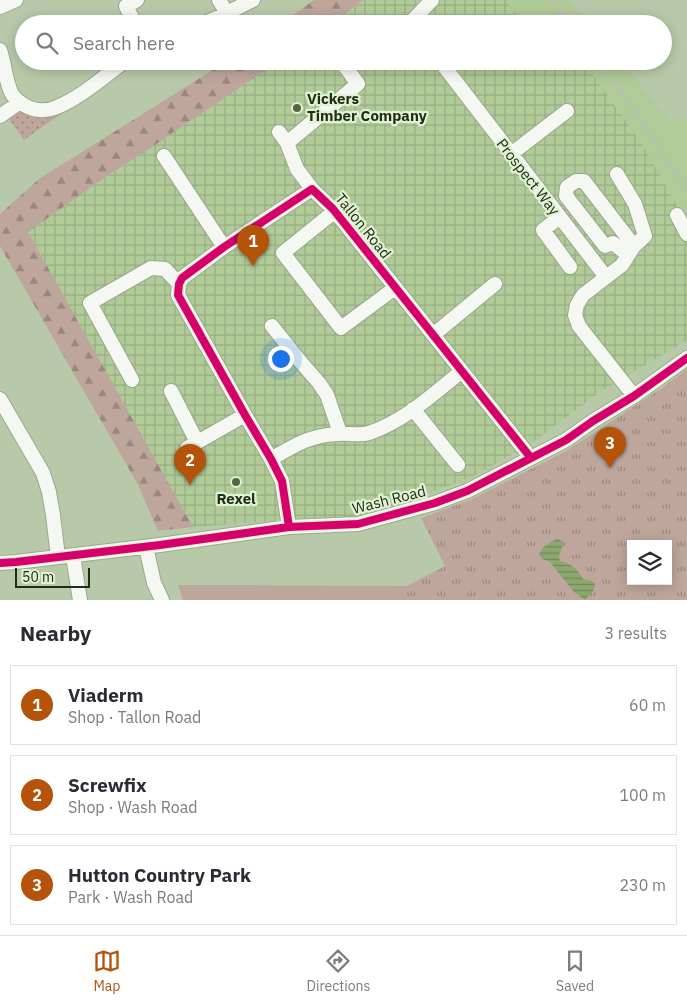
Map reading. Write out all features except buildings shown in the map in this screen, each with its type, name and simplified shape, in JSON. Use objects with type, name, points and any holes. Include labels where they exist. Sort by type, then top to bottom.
[{"type":"street","points":[[0,7],[16,0]]},
{"type":"street","points":[[130,15],[126,6],[137,0]]},
{"type":"street","points":[[220,0],[227,13]]},
{"type":"street","points":[[222,15],[253,0]]},
{"type":"street","points":[[418,15],[432,0]]},
{"type":"street","points":[[0,50],[8,84],[13,95],[20,102],[36,110],[56,108],[71,100],[113,70]]},
{"type":"street","points":[[288,143],[358,84],[348,70]]},
{"type":"street","name":"Prospect Way","points":[[447,70],[606,277]]},
{"type":"street","points":[[0,116],[20,102]]},
{"type":"street","points":[[511,154],[567,111]]},
{"type":"street","name":"Tallon Road","points":[[279,132],[288,143],[298,169],[312,189],[335,212],[530,458]]},
{"type":"street","points":[[164,156],[224,247]]},
{"type":"street","points":[[617,174],[635,204],[645,236],[606,277],[583,295],[576,305],[575,315],[579,326],[634,396]]},
{"type":"street","points":[[576,181],[584,181],[628,255],[613,244],[605,246],[566,196],[567,188],[576,181]]},
{"type":"street","name":"Tallon Road","points":[[179,284],[182,278],[224,247],[312,189]]},
{"type":"street","points":[[335,212],[283,254],[341,328],[395,288]]},
{"type":"street","points":[[677,215],[687,234]]},
{"type":"street","points":[[560,217],[543,230],[570,267]]},
{"type":"street","points":[[132,380],[90,303],[151,268],[165,269],[179,284],[178,295],[282,481],[289,527]]},
{"type":"street","points":[[433,335],[495,284]]},
{"type":"street","points":[[272,326],[327,395],[340,433]]},
{"type":"street","name":"Wash Road","points":[[0,563],[72,556],[289,527],[358,524],[435,503],[467,491],[566,440],[634,396],[687,358]]},
{"type":"street","points":[[271,459],[314,436],[340,433],[357,435],[399,420],[462,371]]},
{"type":"street","points":[[170,391],[192,445],[245,415]]},
{"type":"street","points":[[0,399],[43,473],[49,492],[58,557]]},
{"type":"street","points":[[413,409],[458,465]]},
{"type":"street","points":[[146,546],[154,583],[162,600]]},
{"type":"street","points":[[72,556],[80,600]]},
{"type":"shaded area","points":[[363,0],[507,0],[517,15],[343,15]]},
{"type":"shaded area","points":[[507,0],[570,0],[582,15],[517,15]]},
{"type":"shaded area","points":[[266,70],[589,70],[642,144],[687,224],[687,340],[600,392],[529,445],[474,476],[390,508],[349,518],[270,521],[193,527],[28,232],[107,176]]},
{"type":"shaded area","points":[[589,70],[628,70],[669,121],[687,119],[687,224],[642,144]]},
{"type":"shaded area","points":[[557,539],[564,542],[559,556],[560,561],[573,567],[583,579],[594,582],[594,589],[585,600],[574,592],[549,561],[544,560],[539,555],[546,545]]},
{"type":"green space","points":[[314,0],[363,0],[343,15],[293,15]]},
{"type":"green space","points":[[213,70],[266,70],[107,176],[28,232],[193,527],[158,531],[137,483],[0,246],[0,214],[39,179]]},
{"type":"green space","points":[[18,108],[65,111],[24,140],[7,116]]},
{"type":"green space","points":[[687,369],[687,600],[407,600],[407,586],[445,566],[421,518],[472,499],[566,451],[662,388]]},
{"type":"green space","points":[[178,585],[407,586],[407,600],[183,600]]},
{"type":"railway","points":[[551,0],[562,15]]},
{"type":"railway","points":[[605,70],[632,107],[687,190]]},
{"type":"cycle path","points":[[289,527],[282,481],[178,295],[179,284],[182,278],[224,247],[312,189],[333,209],[531,458]]},
{"type":"cycle path","points":[[0,563],[160,545],[289,527],[358,524],[435,503],[467,491],[566,440],[634,396],[687,358]]},
{"type":"place","name":"Vickers Timber Company","points":[[297,108]]},
{"type":"place","name":"Viaderm","points":[[253,266]]},
{"type":"place","name":"Hutton Country Park","points":[[610,468]]},
{"type":"place","name":"Rexel","points":[[236,482]]},
{"type":"place","name":"Screwfix","points":[[190,485]]}]
